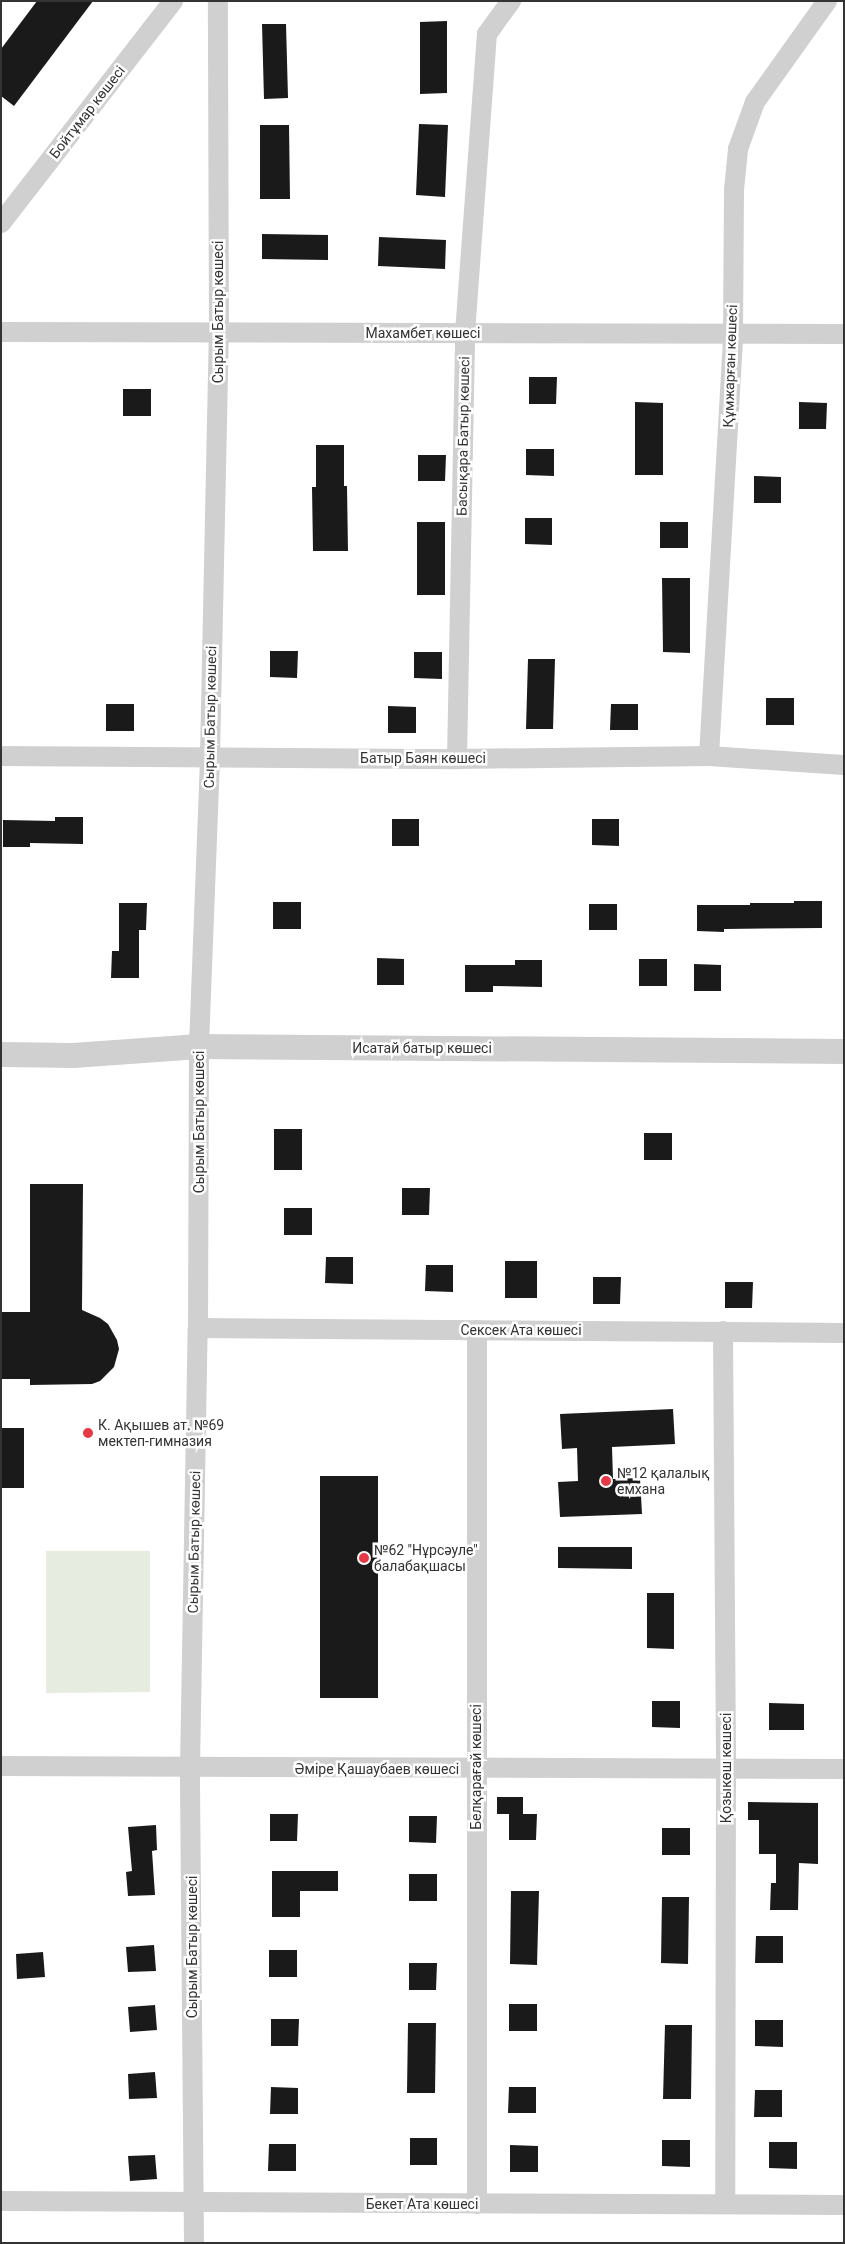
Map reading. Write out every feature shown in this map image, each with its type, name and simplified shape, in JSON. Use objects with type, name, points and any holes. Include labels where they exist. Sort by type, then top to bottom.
[{"type":"street","name":"Бойтұмар көшесі","points":[[1,222],[173,1]]},
{"type":"street","name":"Сырым Батыр көшесі","points":[[194,2243],[190,1768],[198,1328],[199,1046],[210,756],[218,333],[218,1]]},
{"type":"street","name":"Басықара Батыр көшесі","points":[[457,759],[465,333],[487,34],[512,1]]},
{"type":"street","name":"Құмжарған көшесі","points":[[709,756],[733,335],[734,190],[738,149],[755,102],[826,1]]},
{"type":"street","name":"Махамбет көшесі","points":[[1,332],[844,334]]},
{"type":"street","name":"Батыр Баян көшесі","points":[[1,756],[457,759],[709,756],[844,765]]},
{"type":"street","name":"Исатай батыр көшесі","points":[[1,1054],[73,1055],[199,1046],[844,1051]]},
{"type":"street","name":"Сексек Ата көшесі","points":[[198,1328],[844,1333]]},
{"type":"street","name":"Белқарағай көшесі","points":[[477,2204],[478,1330]]},
{"type":"street","name":"Қозыкөш көшесі","points":[[723,1331],[726,1769],[725,2204]]},
{"type":"street","name":"Әміре Қашаубаев көшесі","points":[[1,1766],[844,1769]]},
{"type":"street","name":"Бекет Ата көшесі","points":[[1,2201],[844,2205]]},
{"type":"shaded area","points":[[46,1551],[150,1551],[150,1692],[46,1693]]},
{"type":"building","points":[[37,1],[93,1],[14,106],[1,96],[1,49]]},
{"type":"building","points":[[447,21],[447,93],[420,94],[420,22]]},
{"type":"building","points":[[262,24],[286,24],[288,98],[264,99]]},
{"type":"building","points":[[419,124],[448,125],[445,197],[416,195]]},
{"type":"building","points":[[260,125],[289,125],[290,199],[260,199]]},
{"type":"building","points":[[262,234],[328,235],[328,260],[262,259]]},
{"type":"building","points":[[379,237],[446,240],[445,269],[378,266]]},
{"type":"building","points":[[529,377],[557,377],[556,404],[529,404]]},
{"type":"building","points":[[123,389],[151,389],[151,416],[123,416]]},
{"type":"building","points":[[635,402],[663,403],[663,475],[635,475]]},
{"type":"building","points":[[799,402],[827,403],[826,429],[799,429]]},
{"type":"building","points":[[316,445],[344,445],[344,486],[347,486],[348,551],[313,551],[312,487],[316,487]]},
{"type":"building","points":[[526,449],[554,449],[554,476],[526,475]]},
{"type":"building","points":[[418,455],[446,455],[445,481],[418,481]]},
{"type":"building","points":[[754,476],[781,477],[781,503],[754,503]]},
{"type":"building","points":[[525,518],[552,518],[552,545],[525,544]]},
{"type":"building","points":[[417,522],[445,522],[445,595],[417,595]]},
{"type":"building","points":[[660,522],[688,522],[688,548],[660,548]]},
{"type":"building","points":[[662,578],[690,578],[690,653],[663,652]]},
{"type":"building","points":[[270,651],[298,651],[297,678],[270,677]]},
{"type":"building","points":[[414,652],[442,652],[442,679],[414,678]]},
{"type":"building","points":[[528,659],[555,659],[553,729],[526,729]]},
{"type":"building","points":[[766,698],[794,698],[794,725],[766,725]]},
{"type":"building","points":[[106,704],[134,704],[134,731],[106,731]]},
{"type":"building","points":[[611,704],[638,704],[638,730],[610,730]]},
{"type":"building","points":[[388,706],[416,707],[416,733],[388,733]]},
{"type":"building","points":[[55,817],[83,817],[83,844],[30,843],[30,847],[3,847],[3,820],[55,821]]},
{"type":"building","points":[[392,819],[419,819],[419,846],[392,846]]},
{"type":"building","points":[[592,819],[619,819],[619,846],[592,845]]},
{"type":"building","points":[[794,901],[822,901],[822,928],[724,929],[724,932],[697,931],[697,905],[750,905],[750,903],[794,903]]},
{"type":"building","points":[[273,902],[301,902],[301,929],[273,929]]},
{"type":"building","points":[[119,903],[147,903],[146,930],[139,930],[139,978],[111,978],[112,951],[119,951]]},
{"type":"building","points":[[589,904],[617,904],[617,930],[589,930]]},
{"type":"building","points":[[377,958],[404,959],[404,985],[377,985]]},
{"type":"building","points":[[639,959],[667,959],[667,986],[639,986]]},
{"type":"building","points":[[515,960],[542,960],[542,987],[493,986],[493,992],[465,992],[465,965],[515,965]]},
{"type":"building","points":[[694,964],[721,965],[721,991],[694,991]]},
{"type":"building","points":[[274,1129],[302,1129],[302,1170],[274,1170]]},
{"type":"building","points":[[644,1133],[672,1133],[672,1160],[644,1160]]},
{"type":"building","points":[[30,1184],[83,1184],[82,1310],[108,1324],[117,1340],[119,1349],[114,1367],[100,1381],[92,1384],[30,1385],[30,1379],[1,1379],[1,1312],[30,1312]]},
{"type":"building","points":[[402,1188],[430,1188],[429,1215],[402,1215]]},
{"type":"building","points":[[284,1208],[312,1208],[312,1235],[284,1235]]},
{"type":"building","points":[[326,1257],[353,1257],[353,1284],[325,1283]]},
{"type":"building","points":[[505,1261],[537,1261],[537,1298],[505,1298]]},
{"type":"building","points":[[426,1265],[453,1265],[453,1292],[425,1291]]},
{"type":"building","points":[[593,1277],[621,1277],[620,1304],[593,1304]]},
{"type":"building","points":[[725,1282],[753,1282],[752,1308],[725,1308]]},
{"type":"building","points":[[673,1409],[675,1444],[612,1447],[613,1479],[640,1478],[642,1514],[560,1517],[558,1482],[578,1481],[577,1448],[562,1449],[560,1414]]},
{"type":"building","points":[[1,1428],[24,1428],[24,1488],[1,1488]]},
{"type":"building","points":[[320,1476],[378,1476],[378,1698],[320,1698]]},
{"type":"building","points":[[558,1547],[632,1547],[632,1569],[558,1568]]},
{"type":"building","points":[[647,1593],[674,1593],[674,1649],[647,1648]]},
{"type":"building","points":[[652,1701],[680,1701],[680,1728],[652,1727]]},
{"type":"building","points":[[769,1703],[804,1704],[804,1730],[769,1730]]},
{"type":"building","points":[[497,1797],[523,1797],[523,1814],[537,1814],[536,1840],[509,1840],[509,1814],[497,1814]]},
{"type":"building","points":[[748,1802],[818,1803],[818,1864],[799,1863],[798,1910],[770,1910],[771,1883],[776,1883],[776,1854],[759,1854],[759,1820],[748,1820]]},
{"type":"building","points":[[270,1814],[298,1814],[297,1841],[270,1841]]},
{"type":"building","points":[[409,1816],[437,1816],[436,1843],[409,1842]]},
{"type":"building","points":[[156,1825],[157,1850],[152,1851],[155,1895],[128,1896],[126,1872],[132,1871],[128,1827]]},
{"type":"building","points":[[662,1828],[690,1828],[690,1855],[662,1855]]},
{"type":"building","points":[[272,1871],[338,1871],[338,1891],[300,1891],[300,1917],[272,1917]]},
{"type":"building","points":[[409,1874],[437,1874],[437,1901],[409,1901]]},
{"type":"building","points":[[511,1891],[539,1891],[537,1965],[510,1964]]},
{"type":"building","points":[[662,1897],[689,1897],[688,1964],[661,1963]]},
{"type":"building","points":[[756,1936],[783,1936],[783,1963],[755,1963]]},
{"type":"building","points":[[154,1945],[156,1971],[128,1972],[126,1947]]},
{"type":"building","points":[[269,1950],[297,1950],[297,1977],[269,1977]]},
{"type":"building","points":[[43,1952],[45,1977],[17,1979],[16,1954]]},
{"type":"building","points":[[409,1963],[437,1963],[436,1990],[409,1990]]},
{"type":"building","points":[[509,2004],[537,2004],[537,2031],[509,2031]]},
{"type":"building","points":[[155,2005],[157,2030],[130,2032],[128,2007]]},
{"type":"building","points":[[271,2019],[299,2019],[298,2046],[271,2046]]},
{"type":"building","points":[[755,2020],[783,2020],[783,2047],[755,2046]]},
{"type":"building","points":[[408,2023],[436,2023],[435,2093],[407,2093]]},
{"type":"building","points":[[665,2025],[692,2025],[691,2099],[663,2099]]},
{"type":"building","points":[[155,2072],[157,2098],[129,2099],[128,2074]]},
{"type":"building","points":[[271,2087],[298,2088],[298,2114],[270,2114]]},
{"type":"building","points":[[509,2087],[536,2087],[536,2113],[508,2113]]},
{"type":"building","points":[[755,2090],[782,2090],[782,2117],[754,2117]]},
{"type":"building","points":[[410,2138],[437,2138],[437,2165],[410,2165]]},
{"type":"building","points":[[662,2140],[690,2140],[690,2167],[662,2166]]},
{"type":"building","points":[[769,2142],[797,2142],[797,2169],[769,2168]]},
{"type":"building","points":[[269,2144],[296,2144],[296,2171],[268,2171]]},
{"type":"building","points":[[510,2145],[538,2146],[538,2172],[510,2172]]},
{"type":"building","points":[[155,2155],[157,2179],[130,2181],[128,2156]]},
{"type":"place","name":"К. Ақышев ат. №69 мектеп-гимназия","points":[[88,1433]]},
{"type":"place","name":"№12 қалалық емхана","points":[[606,1481]]},
{"type":"place","name":"№62 \"Нұрсәуле\" балабақшасы","points":[[364,1558]]}]
